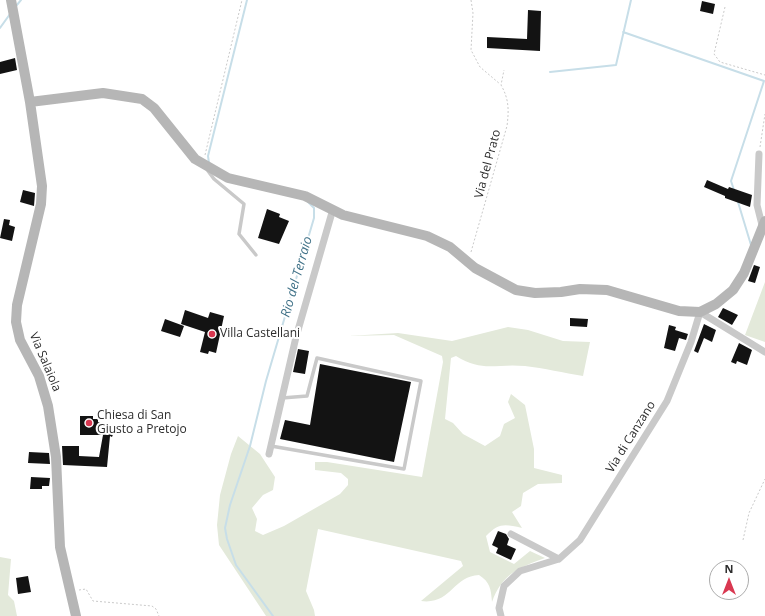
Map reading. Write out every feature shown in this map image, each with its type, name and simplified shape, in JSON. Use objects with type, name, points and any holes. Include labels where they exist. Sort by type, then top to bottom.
[{"type":"street","name":"Via Salaiola","points":[[12,0],[30,102],[42,186],[41,204],[17,305],[16,322],[20,340],[39,376],[48,406],[56,457],[60,547],[76,616]]},
{"type":"street","points":[[30,102],[103,93],[142,99],[154,108],[195,159],[228,178],[305,196],[343,215],[427,236],[450,246],[467,262],[516,290],[535,292],[587,289],[607,290],[679,311],[700,312],[765,352]]},
{"type":"street","points":[[700,312],[716,304],[733,290],[744,273],[764,223],[757,205],[759,154]]},
{"type":"street","points":[[270,450],[296,337],[332,210]]},
{"type":"street","name":"Via di Canzano","points":[[501,616],[499,608],[504,586],[520,571],[559,559],[580,540],[667,400],[691,342],[700,312]]},
{"type":"street","points":[[511,534],[559,559]]},
{"type":"lane","points":[[203,163],[214,179],[244,204],[239,234],[256,255]]},
{"type":"lane","points":[[270,450],[404,470],[421,381],[317,358],[307,396],[282,398]]},
{"type":"path","points":[[203,163],[242,0]]},
{"type":"path","points":[[471,0],[473,13],[471,50],[480,68],[501,85],[504,70]]},
{"type":"path","points":[[725,7],[714,54],[720,62],[765,75]]},
{"type":"path","name":"Via del Prato","points":[[467,262],[480,225],[507,126],[509,110],[507,95],[501,85]]},
{"type":"path","points":[[759,154],[765,114]]},
{"type":"path","points":[[743,540],[749,514],[765,479]]},
{"type":"path","points":[[70,592],[86,589],[93,601],[152,606],[156,609],[159,616]]},
{"type":"green space","points":[[765,282],[765,342],[745,335]]},
{"type":"green space","points":[[508,327],[528,330],[563,341],[590,342],[583,376],[515,365],[482,366],[456,356],[451,358],[445,419],[453,423],[463,434],[485,446],[500,436],[504,424],[515,418],[508,402],[511,394],[525,405],[534,449],[534,468],[562,475],[562,483],[538,484],[523,493],[521,506],[512,512],[522,528],[506,525],[498,527],[486,536],[490,552],[514,564],[530,551],[545,558],[512,573],[506,578],[496,592],[492,602],[488,583],[479,575],[463,580],[446,595],[439,599],[421,601],[463,566],[461,561],[318,529],[306,591],[315,616],[266,616],[219,545],[217,525],[220,495],[231,454],[238,436],[260,454],[275,477],[273,490],[263,495],[252,508],[257,519],[255,531],[263,535],[284,526],[340,494],[348,485],[348,479],[341,473],[315,470],[315,462],[327,462],[422,477],[443,362],[442,356],[394,335],[348,336],[398,333],[452,341]]},
{"type":"green space","points":[[0,557],[11,559],[8,595],[14,601],[17,616],[0,616]]},
{"type":"building","points":[[702,1],[715,4],[713,14],[700,11]]},
{"type":"building","points":[[528,10],[541,11],[540,51],[487,48],[487,37],[527,39]]},
{"type":"building","points":[[15,58],[17,70],[0,74],[0,62]]},
{"type":"building","points":[[707,180],[728,189],[729,187],[752,195],[750,207],[725,198],[725,196],[704,187]]},
{"type":"building","points":[[23,190],[35,193],[34,206],[20,202]]},
{"type":"building","points":[[267,209],[280,214],[279,217],[289,221],[279,244],[258,238]]},
{"type":"building","points":[[4,219],[10,220],[9,225],[15,227],[12,241],[0,238]]},
{"type":"building","points":[[754,265],[760,267],[755,283],[748,281]]},
{"type":"building","points":[[723,308],[738,315],[732,325],[718,317]]},
{"type":"building","name":"Villa Castellani","points":[[185,310],[208,318],[210,312],[224,316],[216,353],[209,351],[208,354],[200,352],[205,332],[181,324]]},
{"type":"building","points":[[570,318],[588,319],[587,327],[570,326]]},
{"type":"building","points":[[165,319],[184,326],[180,337],[161,331]]},
{"type":"building","points":[[704,324],[716,330],[712,342],[704,338],[698,353],[694,351]]},
{"type":"building","points":[[669,325],[676,327],[675,330],[688,334],[686,340],[679,338],[675,351],[664,348]]},
{"type":"building","points":[[739,343],[752,350],[747,365],[737,361],[736,364],[731,362]]},
{"type":"building","points":[[298,349],[309,351],[305,374],[293,372]]},
{"type":"building","points":[[320,364],[411,382],[394,462],[280,439],[285,420],[310,425]]},
{"type":"building","points":[[80,416],[93,416],[93,419],[98,419],[98,422],[115,429],[112,437],[110,436],[107,467],[63,465],[62,446],[79,446],[79,456],[99,457],[103,435],[80,435]]},
{"type":"building","points":[[29,452],[49,453],[50,464],[28,463]]},
{"type":"building","points":[[31,477],[50,478],[49,486],[42,486],[42,489],[30,489]]},
{"type":"building","points":[[498,531],[506,534],[509,539],[507,545],[516,549],[511,560],[496,553],[498,548],[492,545]]},
{"type":"building","points":[[28,576],[31,592],[18,594],[16,578]]},
{"type":"waterway","points":[[16,6],[21,0]]},
{"type":"waterway","name":"Rio del Terraio","points":[[209,163],[208,156],[247,0]]},
{"type":"waterway","points":[[550,72],[616,65],[631,0]]},
{"type":"waterway","points":[[0,28],[10,14]]},
{"type":"waterway","points":[[623,32],[764,81],[731,181],[734,190]]},
{"type":"waterway","name":"Rio del Terraio","points":[[273,616],[236,565],[227,539],[225,528],[230,505],[250,446],[266,381],[314,218],[314,208],[308,202]]},
{"type":"waterway","points":[[738,202],[751,245]]},
{"type":"place","name":"Villa Castellani","points":[[212,334]]},
{"type":"place","name":"Chiesa di San Giusto a Pretojo","points":[[89,423]]}]
